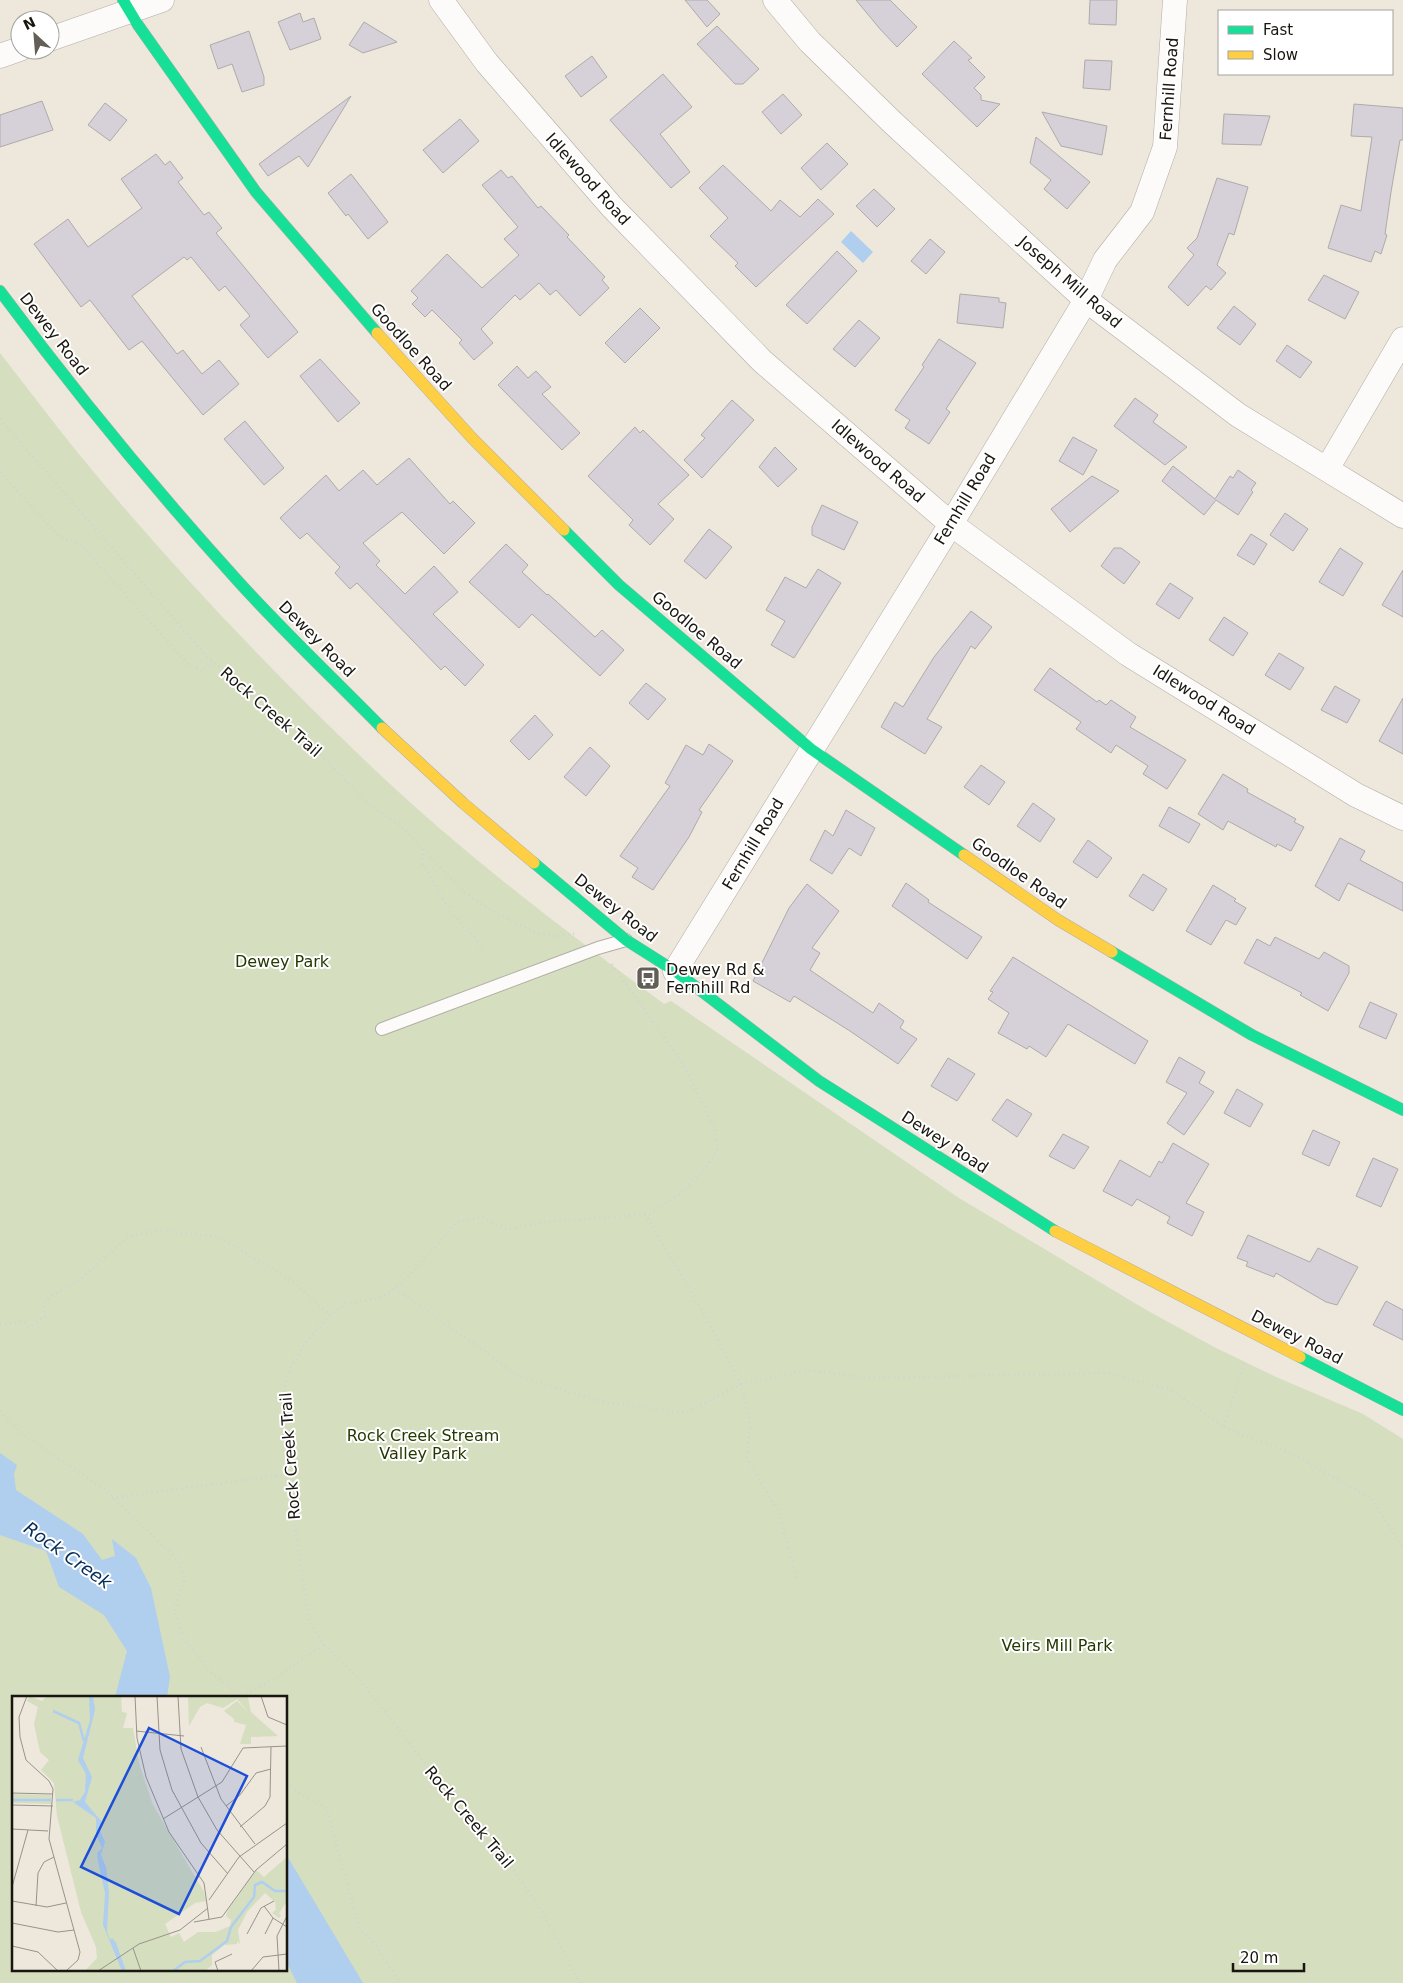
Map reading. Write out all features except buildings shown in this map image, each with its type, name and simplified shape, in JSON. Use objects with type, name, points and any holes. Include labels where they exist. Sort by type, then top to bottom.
[{"type":"street","points":[[60,35],[126,6],[162,0]]},
{"type":"street","name":"Idlewood Road","points":[[441,0],[487,63],[612,207],[762,360],[951,524],[1128,654],[1356,794],[1403,818]]},
{"type":"street","name":"Joseph Mill Road","points":[[775,0],[810,42],[893,123],[1086,300],[1238,415],[1403,516]]},
{"type":"street","name":"Fernhill Road","points":[[675,972],[951,524],[1086,300],[1105,260],[1142,212],[1165,147],[1175,0]]},
{"type":"street","name":"Goodloe Road","points":[[126,6],[256,192],[367,323],[466,431],[619,585],[811,749],[1058,920],[1252,1035],[1403,1110]]},
{"type":"street","name":"Dewey Road","points":[[0,291],[45,352],[132,460],[238,581],[382,728],[463,803],[626,940],[675,972],[820,1081],[1046,1226],[1403,1410]]},
{"type":"street","points":[[1327,469],[1403,339]]},
{"type":"lane","points":[[382,1029],[626,940]]},
{"type":"path","name":"Rock Creek Trail","points":[[0,419],[212,661],[273,711],[328,762],[369,804],[400,825],[464,892],[492,911],[536,933],[559,936],[579,932]]},
{"type":"path","points":[[0,472],[60,536],[80,544],[188,664],[202,671],[212,661]]},
{"type":"path","points":[[423,848],[422,864],[452,914],[473,935],[482,950]]},
{"type":"path","name":"Rock Creek Trail","points":[[580,1983],[544,1915],[514,1869],[462,1811],[361,1681],[324,1644],[309,1620],[288,1474],[285,1383],[290,1368],[306,1343],[330,1315],[345,1304],[378,1298],[395,1288],[409,1276],[456,1222],[481,1217],[506,1229],[546,1222],[650,1214],[681,1193],[706,1167],[718,1147],[713,1126],[683,1064],[609,959]]},
{"type":"path","points":[[645,1214],[741,1384],[750,1424],[748,1458],[779,1513],[797,1578]]},
{"type":"path","points":[[0,1324],[24,1322],[28,1327],[37,1323],[45,1317],[44,1303],[54,1294],[80,1280],[128,1237],[158,1230],[219,1237],[292,1281],[330,1315]]},
{"type":"path","points":[[395,1288],[520,1377],[603,1402],[685,1413],[741,1384],[807,1370],[870,1378],[1108,1373],[1171,1390],[1224,1427],[1292,1454],[1372,1498],[1403,1546]]},
{"type":"path","points":[[1224,1427],[1244,1363]]},
{"type":"path","points":[[0,1411],[20,1432],[104,1489],[177,1559],[185,1578],[174,1610],[183,1636],[210,1672],[241,1696]]},
{"type":"path","points":[[112,1498],[288,1474]]},
{"type":"path","points":[[244,1696],[274,1679],[324,1644]]},
{"type":"path","points":[[288,1786],[328,1809],[360,1928],[374,1943],[400,1983]]},
{"type":"green space","points":[[0,353],[68,441],[113,495],[260,656],[376,771],[410,802],[553,921],[664,1004],[671,1001],[959,1198],[1148,1311],[1216,1348],[1276,1377],[1363,1414],[1403,1439],[1403,1983],[0,1983]]},
{"type":"water","points":[[851,231],[873,252],[863,263],[841,242]]},
{"type":"water","name":"Rock Creek","points":[[0,1453],[17,1465],[14,1474],[16,1490],[83,1534],[102,1560],[115,1556],[112,1539],[136,1558],[151,1588],[170,1677],[167,1696],[115,1696],[127,1651],[104,1615],[59,1587],[46,1551],[0,1535]]},
{"type":"water","points":[[288,1857],[363,1983],[297,1983],[288,1965]]},
{"type":"traffic: fast","points":[[123,0],[138,25],[256,192],[377,333]]},
{"type":"traffic: fast","points":[[0,291],[85,402],[206,545],[272,618],[382,728]]},
{"type":"traffic: fast","points":[[564,530],[619,585],[811,749],[964,855]]},
{"type":"traffic: fast","points":[[534,863],[626,940],[675,971],[819,1081],[1055,1231]]},
{"type":"traffic: fast","points":[[1112,952],[1252,1035],[1403,1110]]},
{"type":"traffic: fast","points":[[1300,1357],[1403,1410]]},
{"type":"traffic: slow","points":[[377,333],[472,438],[564,530]]},
{"type":"traffic: slow","points":[[382,728],[463,803],[534,863]]},
{"type":"traffic: slow","points":[[964,855],[1058,920],[1112,952]]},
{"type":"traffic: slow","points":[[1055,1231],[1300,1357]]},
{"type":"place","name":"Dewey Rd & Fernhill Rd","points":[[648,978]]},
{"type":"park label","name":"Dewey Park","points":[[282,961]]},
{"type":"park label","name":"Rock Creek Stream Valley Park","points":[[423,1444]]},
{"type":"park label","name":"Veirs Mill Park","points":[[1057,1645]]}]
